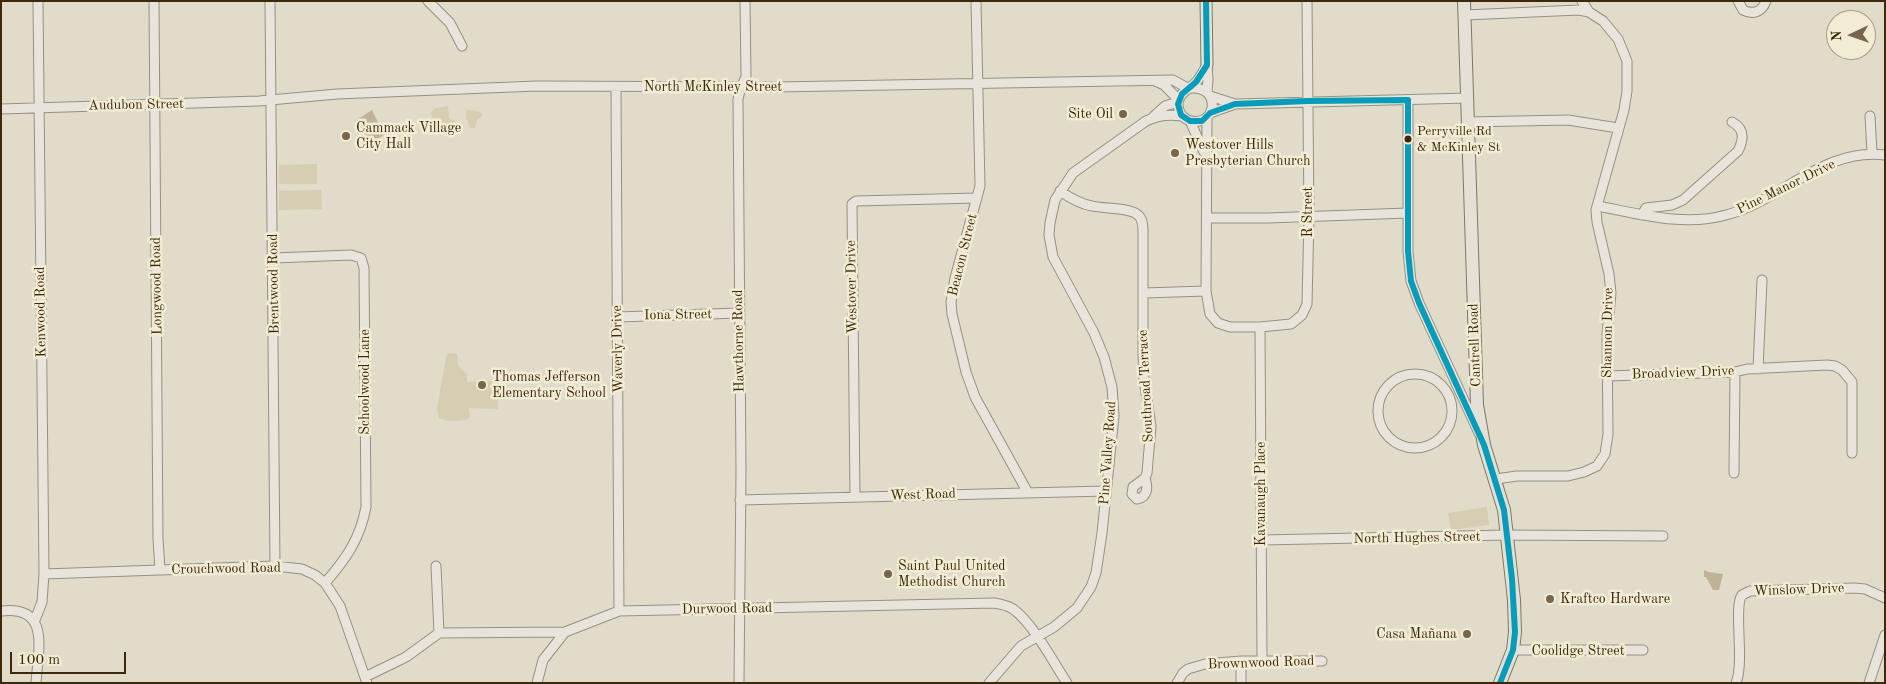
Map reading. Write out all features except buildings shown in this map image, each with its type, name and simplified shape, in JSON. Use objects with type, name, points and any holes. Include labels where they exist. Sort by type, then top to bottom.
[{"type":"main road","name":"Cantrell Road","points":[[1464,1],[1478,405],[1484,445],[1504,510],[1514,600],[1515,632],[1512,650],[1500,683]]},
{"type":"street","name":"Kenwood Road","points":[[35,620],[42,602],[44,574],[38,1]]},
{"type":"street","name":"Longwood Road","points":[[154,1],[158,539],[160,570]]},
{"type":"street","name":"Brentwood Road","points":[[270,1],[276,566]]},
{"type":"street","points":[[428,1],[450,23],[462,46]]},
{"type":"street","name":"Hawthorne Road","points":[[739,683],[738,99],[746,76],[746,1]]},
{"type":"street","name":"Beacon Street","points":[[976,1],[980,186],[955,278],[951,302],[953,319],[966,372],[975,396],[1028,493]]},
{"type":"street","points":[[1206,1],[1208,94]]},
{"type":"street","name":"R Street","points":[[1209,115],[1206,157],[1206,290],[1210,314],[1218,323],[1230,327],[1260,328],[1291,324],[1298,320],[1305,310],[1308,285],[1307,1]]},
{"type":"street","points":[[1550,10],[1560,1]]},
{"type":"street","points":[[1582,1],[1589,12]]},
{"type":"street","points":[[1738,1],[1743,10],[1753,13],[1760,10],[1766,1]]},
{"type":"street","points":[[1465,15],[1550,10],[1589,12]]},
{"type":"street","name":"Shannon Drive","points":[[1496,479],[1517,476],[1568,476],[1584,472],[1596,466],[1605,454],[1608,440],[1607,334],[1611,293],[1596,210],[1627,91],[1627,61],[1621,45],[1611,29],[1589,12]]},
{"type":"street","points":[[1182,116],[1179,110],[1179,101],[1182,94],[1201,76],[1207,64]]},
{"type":"street","name":"North McKinley Street","points":[[271,100],[337,94],[537,86],[776,87],[1173,80],[1190,88]]},
{"type":"street","points":[[1155,81],[1164,86],[1179,101]]},
{"type":"street","name":"Waverly Drive","points":[[616,87],[619,610]]},
{"type":"street","points":[[1190,88],[1201,88],[1208,94],[1212,101],[1209,115]]},
{"type":"street","points":[[1208,94],[1235,104]]},
{"type":"street","points":[[1153,117],[1167,114],[1182,116],[1196,122],[1235,104],[1468,98]]},
{"type":"street","name":"Audubon Street","points":[[1,109],[271,100]]},
{"type":"street","points":[[1408,100],[1408,251],[1411,282],[1484,445]]},
{"type":"street","name":"Pine Valley Road","points":[[989,683],[1021,646],[1054,627],[1070,615],[1083,601],[1091,587],[1100,552],[1114,416],[1112,387],[1104,357],[1094,333],[1058,268],[1052,252],[1049,235],[1055,200],[1073,173],[1153,117],[1165,106],[1179,101]]},
{"type":"street","points":[[1870,116],[1872,153]]},
{"type":"street","points":[[1468,122],[1568,120],[1618,128]]},
{"type":"street","points":[[1190,121],[1206,157]]},
{"type":"street","points":[[1642,215],[1646,208],[1672,205],[1683,200],[1738,152],[1742,143],[1742,134],[1738,126],[1732,122]]},
{"type":"street","name":"Pine Manor Drive","points":[[1598,206],[1642,215],[1684,220],[1728,215],[1752,206],[1801,177],[1826,165],[1847,157],[1872,153],[1885,155]]},
{"type":"street","name":"Southroad Terrace","points":[[1060,191],[1090,206],[1127,210],[1138,214],[1141,218],[1143,233],[1144,380],[1151,426],[1145,478]]},
{"type":"street","name":"Westover Drive","points":[[855,498],[852,204],[856,201],[977,198]]},
{"type":"street","points":[[1207,218],[1309,217],[1408,213]]},
{"type":"street","name":"Schoolwood Lane","points":[[274,258],[351,255],[361,258],[364,268],[366,507],[355,543],[325,584]]},
{"type":"street","points":[[1758,369],[1762,280]]},
{"type":"street","points":[[1144,293],[1206,290]]},
{"type":"street","name":"Iona Street","points":[[617,317],[739,313]]},
{"type":"street","name":"Kavanaugh Place","points":[[1260,328],[1262,661]]},
{"type":"street","name":"Broadview Drive","points":[[1607,376],[1735,372],[1827,366],[1839,368],[1852,382],[1852,453]]},
{"type":"street","points":[[1734,473],[1735,372]]},
{"type":"street","points":[[1410,375],[1427,376],[1442,386],[1450,401],[1452,410],[1446,432],[1428,446],[1417,448],[1405,447],[1390,439],[1380,425],[1378,414],[1379,402],[1387,387],[1401,377],[1410,375]]},
{"type":"street","points":[[1452,410],[1466,404]]},
{"type":"street","name":"West Road","points":[[740,500],[1106,491]]},
{"type":"street","name":"North Hughes Street","points":[[1261,540],[1507,535],[1662,536]]},
{"type":"street","name":"Crouchwood Road","points":[[44,574],[276,566],[302,569],[315,575],[325,584],[340,606],[366,680]]},
{"type":"street","points":[[366,680],[406,657],[439,633],[436,566]]},
{"type":"street","name":"Winslow Drive","points":[[1736,683],[1740,660],[1738,602],[1742,595],[1750,591],[1854,588],[1866,589],[1885,598]]},
{"type":"street","name":"Durwood Road","points":[[439,633],[565,632],[619,610],[994,603],[1012,608],[1018,613],[1037,637],[1067,683]]},
{"type":"street","points":[[1,611],[24,612],[35,620],[39,637],[36,683]]},
{"type":"street","points":[[537,683],[544,660],[565,632]]},
{"type":"street","points":[[1869,683],[1885,635]]},
{"type":"street","name":"Coolidge Street","points":[[1512,650],[1644,650]]},
{"type":"street","points":[[1241,661],[1241,683]]},
{"type":"street","name":"Brownwood Road","points":[[1178,683],[1183,673],[1196,666],[1241,661],[1322,661]]},
{"type":"shaded area","points":[[448,106],[449,119],[455,121],[455,128],[443,132],[433,121],[431,112],[435,108]]},
{"type":"shaded area","points":[[372,110],[384,135],[370,143],[355,121]]},
{"type":"shaded area","points":[[468,110],[478,111],[482,114],[477,120],[475,128],[470,128],[466,120],[466,112]]},
{"type":"shaded area","points":[[317,164],[317,184],[279,184],[279,165]]},
{"type":"shaded area","points":[[321,190],[322,209],[279,210],[279,191]]},
{"type":"shaded area","points":[[449,353],[457,354],[458,366],[467,374],[467,382],[498,381],[498,409],[469,408],[470,417],[459,421],[439,418],[437,409],[446,357]]},
{"type":"shaded area","points":[[1487,507],[1489,525],[1451,530],[1448,513]]},
{"type":"shaded area","points":[[1704,570],[1723,574],[1719,590],[1713,590],[1706,577],[1704,577]]},
{"type":"transit line","points":[[1206,1],[1207,65],[1196,82],[1182,94],[1178,104],[1181,115],[1190,121],[1202,121],[1210,113],[1235,104],[1408,100]]},
{"type":"transit line","points":[[1408,100],[1408,251],[1411,281],[1419,303],[1484,445],[1504,510],[1512,579],[1515,632],[1513,650],[1500,683]]},
{"type":"place","name":"Site Oil","points":[[1123,114]]},
{"type":"place","name":"Cammack Village City Hall","points":[[346,136]]},
{"type":"place","name":"Perryville Rd & McKinley St","points":[[1408,139]]},
{"type":"place","name":"Westover Hills Presbyterian Church","points":[[1175,153]]},
{"type":"place","name":"Thomas Jefferson Elementary School","points":[[482,385]]},
{"type":"place","name":"Saint Paul United Methodist Church","points":[[888,574]]},
{"type":"place","name":"Kraftco Hardware","points":[[1550,599]]},
{"type":"place","name":"Casa Mañana","points":[[1467,634]]}]
